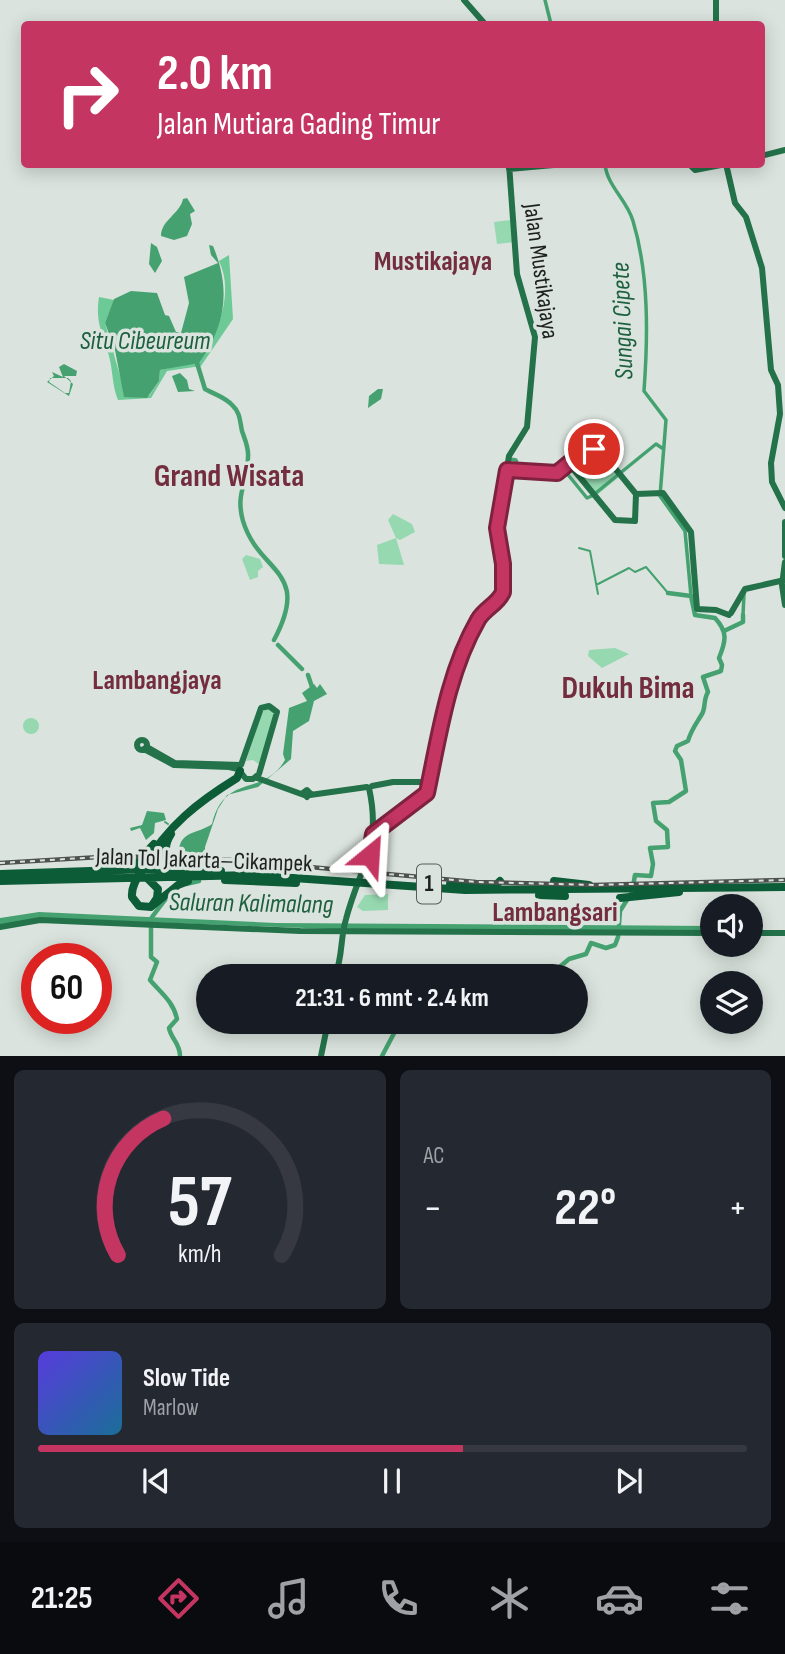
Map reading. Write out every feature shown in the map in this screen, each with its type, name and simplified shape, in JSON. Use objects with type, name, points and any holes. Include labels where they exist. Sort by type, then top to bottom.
[{"type":"highway","points":[[243,775],[175,823],[137,881],[132,897],[136,905],[146,908],[155,905],[178,885],[193,880],[311,883]]},
{"type":"highway","points":[[209,797],[169,837],[166,854],[171,862],[179,866],[229,872]]},
{"type":"highway","points":[[33,872],[136,863],[181,812],[209,797]]},
{"type":"highway","name":"Jalan Tol Jakarta–Cikampek","points":[[0,879],[33,872],[229,872],[437,884],[596,886],[630,892],[785,888]]},
{"type":"highway","points":[[61,874],[148,878],[156,884],[159,892],[152,904],[144,906],[136,900],[134,892],[137,881]]},
{"type":"highway","name":"Jalan Tol Jakarta–Cikampek","points":[[0,879],[61,874],[196,875],[481,892],[679,892],[785,888]]},
{"type":"highway","name":"1","points":[[0,879],[252,875],[465,890],[785,888]]},
{"type":"highway","points":[[437,884],[496,885],[500,881]]},
{"type":"highway","points":[[554,881],[596,886]]},
{"type":"highway","points":[[481,892],[565,896]]},
{"type":"main road","points":[[464,0],[482,21]]},
{"type":"main road","points":[[716,0],[716,21]]},
{"type":"main road","points":[[765,155],[785,150]]},
{"type":"main road","points":[[511,170],[529,168]]},
{"type":"main road","points":[[726,168],[734,203],[746,217],[762,268],[771,370],[778,386],[779,404],[771,463],[772,482],[785,508]]},
{"type":"main road","name":"Jalan Mustikajaya","points":[[376,830],[424,797],[437,735],[462,658],[477,622],[503,592],[503,564],[497,528],[508,459],[527,427],[535,337],[517,274],[511,170]]},
{"type":"main road","points":[[507,470],[555,475],[570,463],[587,451],[596,450],[636,494],[633,519],[614,520],[570,463]]},
{"type":"main road","points":[[636,494],[660,493],[691,532],[696,605],[699,609],[716,608],[731,614],[747,588],[783,582]]},
{"type":"main road","points":[[785,522],[785,556]]},
{"type":"main road","points":[[785,562],[785,606]]},
{"type":"main road","points":[[258,776],[277,718],[275,709],[269,706],[259,712],[241,765],[175,762],[145,748],[174,765],[215,765],[307,793],[343,790],[393,780],[426,782]]},
{"type":"main road","points":[[341,964],[355,895],[364,874],[376,830],[371,785]]},
{"type":"main road","points":[[0,927],[40,920],[346,930],[700,933]]},
{"type":"main road","points":[[763,933],[785,933]]},
{"type":"main road","points":[[321,1055],[325,1034]]},
{"type":"shaded area","points":[[511,220],[514,242],[497,244],[494,222]]},
{"type":"shaded area","points":[[229,255],[233,319],[201,366],[167,371],[151,398],[118,400],[99,321],[99,297],[114,300],[105,323],[126,397],[149,396],[159,381],[160,370],[200,361],[222,313],[225,287],[219,261]]},
{"type":"shaded area","points":[[586,452],[599,452],[620,476],[596,496],[573,467],[573,463]]},
{"type":"shaded area","points":[[393,514],[412,524],[415,532],[400,540],[396,538],[388,520]]},
{"type":"shaded area","points":[[396,538],[404,565],[379,564],[377,545]]},
{"type":"shaded area","points":[[246,555],[260,559],[263,567],[258,571],[258,577],[250,580],[242,559]]},
{"type":"shaded area","points":[[615,648],[629,654],[602,668],[588,656],[589,650]]},
{"type":"shaded area","points":[[269,708],[274,712],[260,765],[253,760],[246,761],[260,713]]},
{"type":"shaded area","points":[[31,718],[39,726],[31,734],[23,726]]},
{"type":"shaded area","points":[[388,894],[388,910],[363,911],[357,907],[365,895]]},
{"type":"water","points":[[187,198],[195,211],[190,214],[192,224],[187,236],[174,240],[161,236],[164,226],[183,199]]},
{"type":"water","name":"Situ Cibeureum","points":[[151,243],[157,247],[162,261],[155,273],[149,264]]},
{"type":"water","name":"Situ Cibeureum","points":[[209,245],[213,246],[219,262],[224,292],[220,321],[208,349],[199,363],[160,370],[159,381],[147,398],[124,397],[115,350],[105,323],[114,299],[131,291],[157,293],[165,315],[169,316],[176,332],[181,333],[189,303],[184,277],[218,263],[211,255]]},
{"type":"water","points":[[64,364],[77,371],[76,376],[52,378],[52,372],[63,377],[59,367]]},
{"type":"water","name":"Situ Cibeureum","points":[[180,373],[187,380],[189,389],[195,391],[178,392],[172,376]]},
{"type":"water","points":[[50,380],[49,382],[65,393],[69,393],[71,382],[73,384],[69,396],[47,382]]},
{"type":"water","points":[[378,389],[383,389],[381,399],[368,408],[369,396]]},
{"type":"water","points":[[314,684],[317,688],[320,684],[327,694],[314,701],[309,721],[293,731],[291,759],[277,771],[285,760],[283,754],[289,708],[307,701],[302,693]]},
{"type":"water","points":[[274,773],[258,787],[230,794],[235,791]]},
{"type":"water","points":[[223,801],[205,847],[205,858],[179,854],[182,841],[186,837],[212,824],[218,808]]},
{"type":"water","points":[[147,811],[164,813],[166,820],[155,823],[154,833],[146,840],[140,828],[131,831],[130,828],[142,825]]},
{"type":"water","points":[[39,912],[276,923],[700,926],[700,931],[356,930],[43,918],[0,925],[0,918]]},
{"type":"waterway","points":[[545,0],[550,21]]},
{"type":"waterway","name":"Sungai Cipete","points":[[606,168],[609,179],[630,213],[638,241],[646,305],[644,391],[666,420],[660,496],[685,531],[691,596]]},
{"type":"waterway","points":[[197,363],[205,389],[224,398],[237,411],[239,417],[248,454],[240,503],[243,521],[250,538],[285,585],[287,599],[284,617],[274,640]]},
{"type":"waterway","points":[[597,492],[656,444],[662,448]]},
{"type":"waterway","points":[[510,459],[516,460],[518,466],[546,469]]},
{"type":"waterway","points":[[565,471],[587,498],[594,495]]},
{"type":"waterway","points":[[579,548],[590,551],[598,594]]},
{"type":"waterway","points":[[598,584],[629,568],[635,572],[646,567],[668,593]]},
{"type":"waterway","points":[[563,964],[569,959],[586,954],[591,943],[606,948],[615,945],[620,911],[632,892],[635,875],[651,876],[653,864],[650,848],[668,847],[667,830],[656,821],[653,803],[669,802],[686,791],[681,760],[675,751],[677,746],[688,741],[703,711],[708,692],[703,677],[721,671],[719,658],[723,647],[722,628],[715,618],[695,615],[691,596],[668,593]]},
{"type":"waterway","points":[[743,615],[744,594]]},
{"type":"waterway","points":[[724,631],[743,622],[743,615]]},
{"type":"waterway","points":[[278,645],[302,669]]},
{"type":"waterway","points":[[308,675],[313,690]]},
{"type":"waterway","points":[[205,858],[205,865]]},
{"type":"waterway","name":"Saluran Kalimalang","points":[[186,884],[199,881]]},
{"type":"waterway","name":"Saluran Kalimalang","points":[[152,917],[165,900]]},
{"type":"waterway","points":[[151,927],[151,957],[157,962],[150,980],[173,1007],[177,1019],[169,1028],[180,1056]]},
{"type":"waterway","points":[[382,1056],[394,1034]]},
{"type":"railway","points":[[0,863],[117,856],[233,860],[476,882],[594,885],[785,880]]},
{"type":"district","name":"Mustikajaya","points":[[433,261]]},
{"type":"district","name":"Grand Wisata","points":[[229,476]]},
{"type":"district","name":"Lambangjaya","points":[[157,680]]},
{"type":"district","name":"Dukuh Bima","points":[[628,688]]},
{"type":"district","name":"Lambangsari","points":[[555,912]]},
{"type":"route","points":[[370,855],[373,834],[415,805],[427,793],[437,735],[462,658],[481,615],[503,592],[503,564],[497,528],[507,470],[557,473],[580,454],[594,449]]}]
